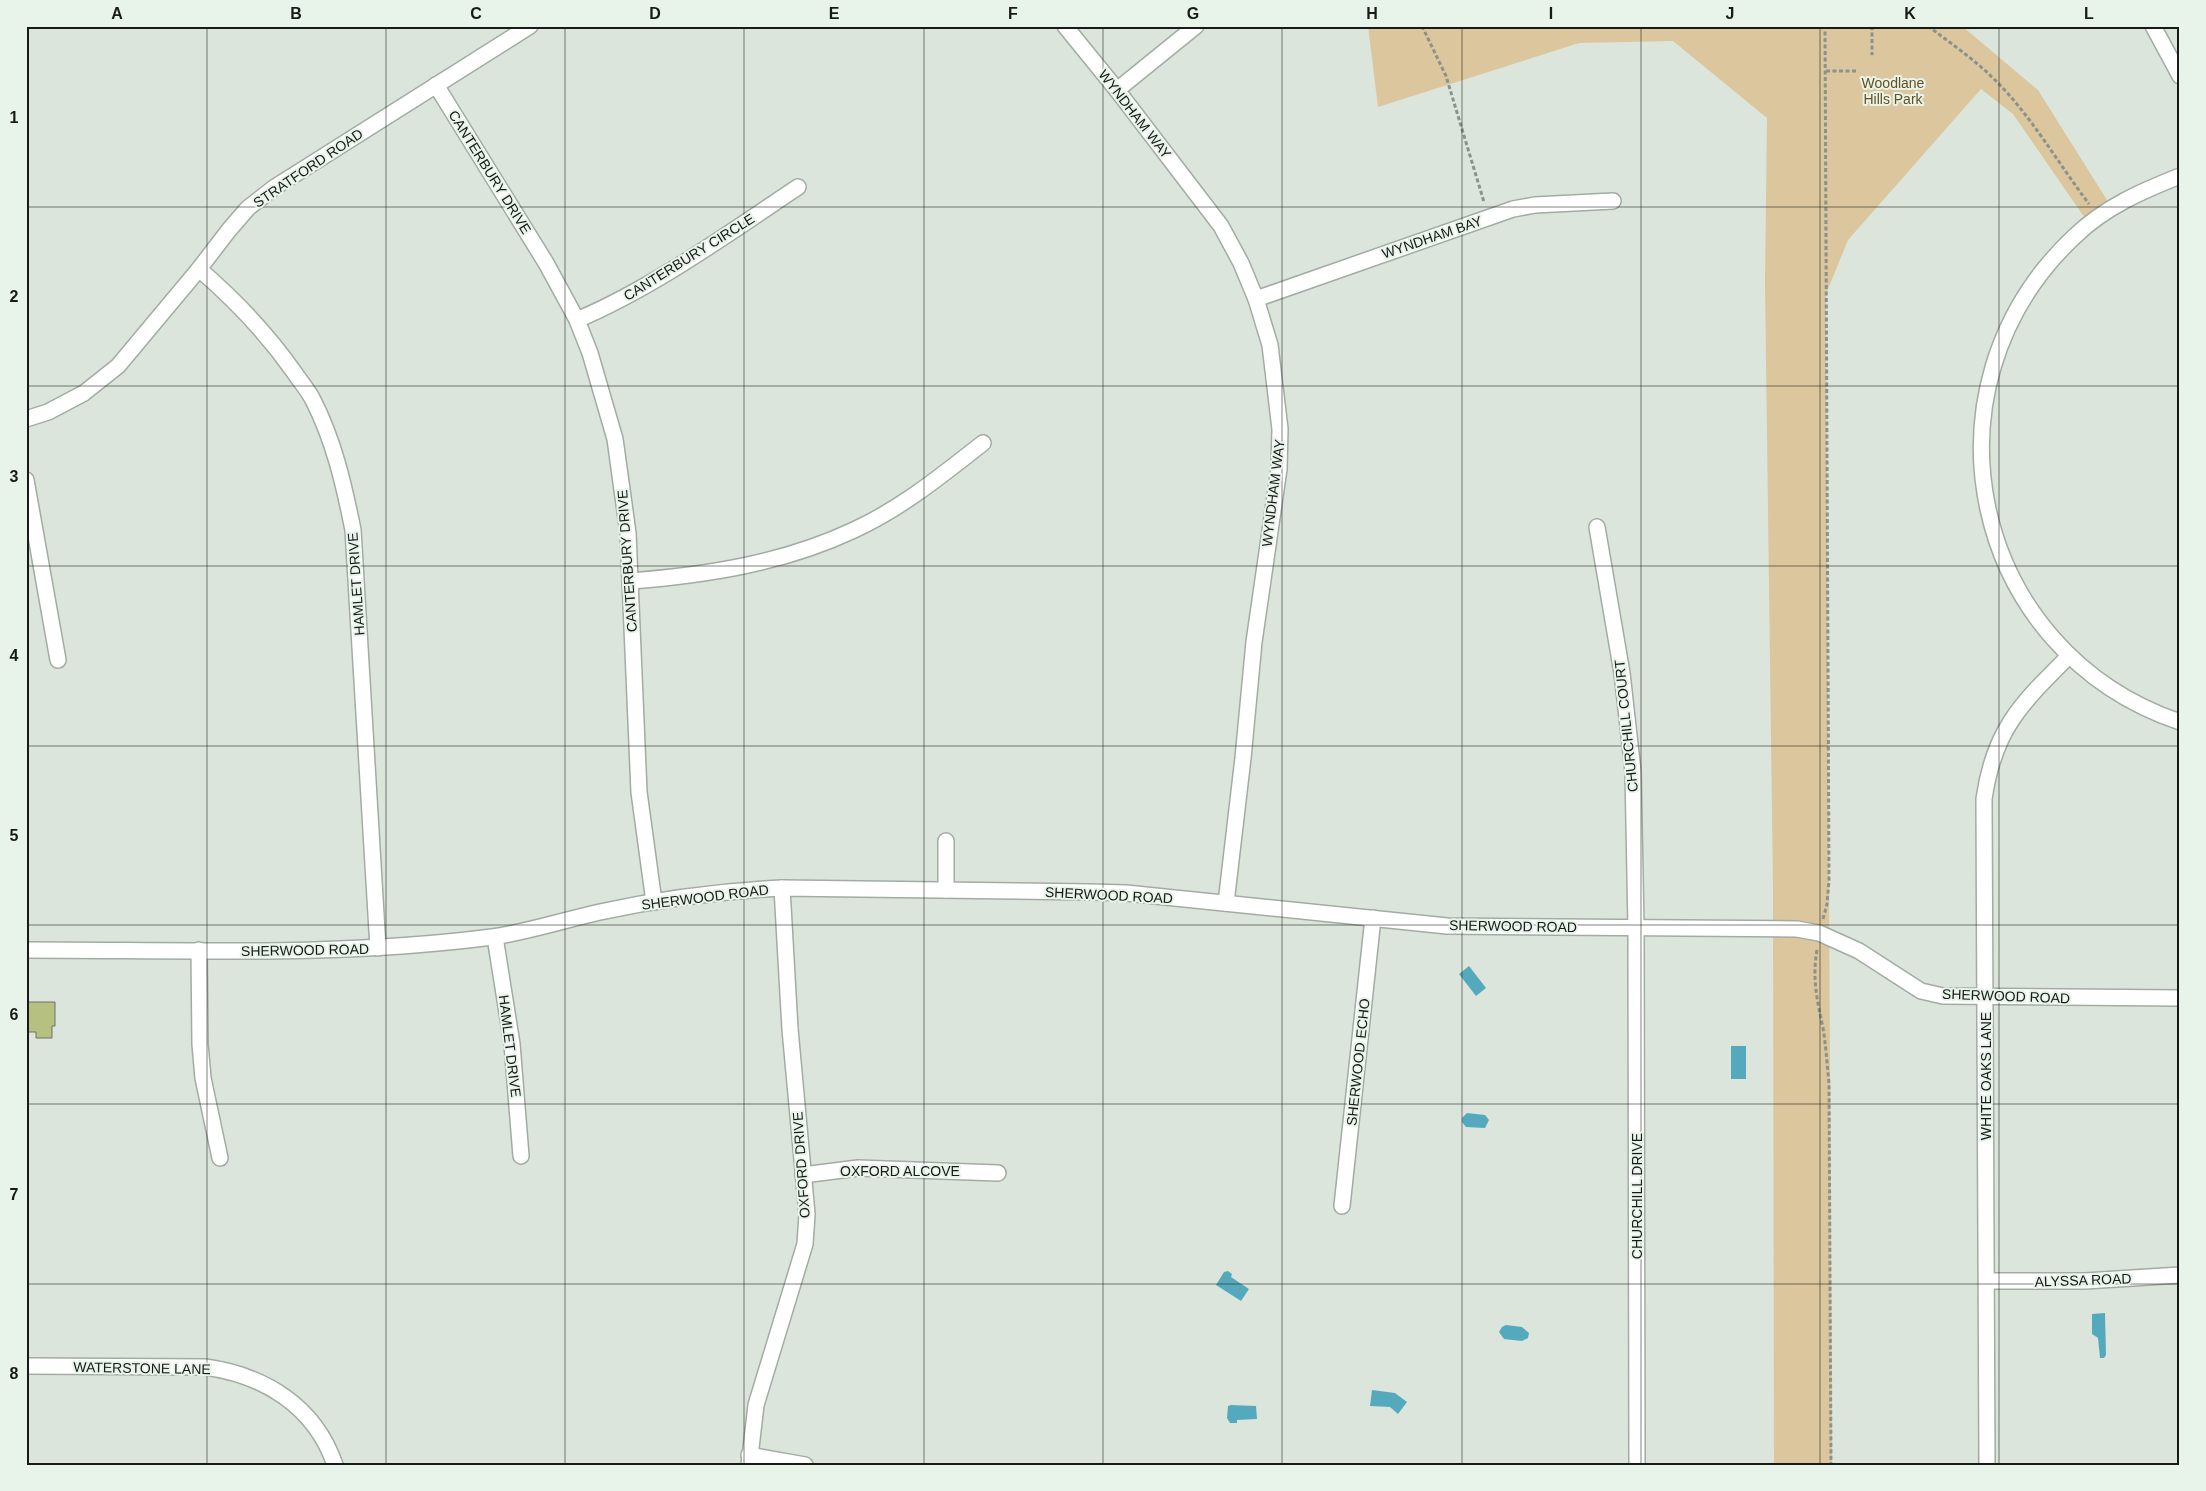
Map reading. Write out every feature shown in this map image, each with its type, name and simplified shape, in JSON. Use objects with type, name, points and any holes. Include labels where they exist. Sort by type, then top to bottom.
[{"type":"street","name":"STRATFORD ROAD","points":[[26,419],[48,412],[84,394],[118,366],[248,208],[275,187],[530,26]]},
{"type":"street","name":"WYNDHAM WAY","points":[[1065,26],[1118,90],[1221,226],[1241,263],[1256,299],[1270,345],[1277,389],[1280,429],[1279,469],[1254,642],[1244,758],[1226,903]]},
{"type":"street","points":[[1118,90],[1196,26]]},
{"type":"street","points":[[2153,26],[2180,76]]},
{"type":"street","name":"CANTERBURY DRIVE","points":[[436,85],[546,263],[577,320],[590,353],[615,439],[628,533],[636,757],[654,902]]},
{"type":"street","points":[[2180,176],[2136,194],[2098,216],[2059,252],[2022,301],[2006,331],[1993,364],[1982,422],[1980,456],[1991,524],[2004,564],[2044,629],[2069,656],[2098,681],[2158,715],[2180,722]]},
{"type":"street","name":"CANTERBURY CIRCLE","points":[[577,320],[616,304],[662,278],[798,187]]},
{"type":"street","name":"WYNDHAM BAY","points":[[1256,299],[1489,217],[1535,205],[1613,201]]},
{"type":"street","name":"HAMLET DRIVE","points":[[199,269],[238,304],[266,334],[312,399],[331,443],[344,484],[353,530],[378,948]]},
{"type":"street","points":[[630,581],[721,572],[772,560],[816,546],[855,530],[899,505],[940,477],[983,443]]},
{"type":"street","points":[[26,480],[58,660]]},
{"type":"street","name":"CHURCHILL COURT","points":[[1597,527],[1628,713],[1633,771],[1636,928]]},
{"type":"street","name":"WHITE OAKS LANE","points":[[1987,1465],[1984,799],[1988,774],[2008,723],[2024,701],[2069,656]]},
{"type":"street","points":[[946,842],[946,890]]},
{"type":"street","name":"SHERWOOD ROAD","points":[[26,950],[333,951],[378,948],[495,937],[601,912],[654,902],[742,890],[782,888],[1126,893],[1447,926],[1495,928],[1773,927],[1819,933],[1859,951],[1921,991],[1943,996],[1986,998],[2180,998]]},
{"type":"street","name":"OXFORD DRIVE","points":[[749,1460],[756,1405],[804,1244],[807,1214],[790,1029],[782,888]]},
{"type":"street","name":"SHERWOOD ECHO","points":[[1342,1206],[1373,918]]},
{"type":"street","name":"CHURCHILL DRIVE","points":[[1636,928],[1638,1465]]},
{"type":"street","name":"HAMLET DRIVE","points":[[495,937],[512,1044],[521,1156]]},
{"type":"street","points":[[199,950],[200,1044],[203,1078],[220,1158]]},
{"type":"street","name":"OXFORD ALCOVE","points":[[803,1174],[858,1168],[998,1173]]},
{"type":"street","name":"ALYSSA ROAD","points":[[1987,1282],[2085,1281],[2180,1276]]},
{"type":"street","name":"WATERSTONE LANE","points":[[26,1366],[205,1367],[228,1370],[253,1378],[278,1390],[299,1407],[316,1426],[330,1451],[335,1465]]},
{"type":"street","points":[[749,1460],[805,1465]]},
{"type":"path","points":[[1422,26],[1446,76],[1489,217]]},
{"type":"path","points":[[1826,26],[1829,880],[1827,904],[1819,933],[1813,970],[1814,988],[1826,1050],[1829,1083],[1831,1465]]},
{"type":"path","points":[[1872,26],[1872,55]]},
{"type":"path","points":[[1928,26],[1994,78],[2024,112],[2098,216]]},
{"type":"path","points":[[1826,71],[1857,71]]},
{"type":"green space","name":"Woodlane Hills Park","points":[[1368,26],[1962,26],[2038,90],[2112,208],[2089,224],[2013,114],[1981,89],[1848,240],[1826,294],[1832,1465],[1774,1465],[1773,890],[1765,283],[1767,118],[1673,41],[1579,43],[1378,107]]},
{"type":"water","points":[[1469,966],[1486,988],[1476,996],[1459,974]]},
{"type":"water","points":[[1731,1046],[1746,1046],[1746,1079],[1731,1079]]},
{"type":"water","points":[[1467,1113],[1485,1115],[1489,1120],[1485,1128],[1466,1127],[1462,1122],[1462,1118]]},
{"type":"water","points":[[1228,1271],[1232,1274],[1231,1277],[1249,1289],[1241,1301],[1216,1285],[1224,1272]]},
{"type":"water","points":[[2105,1313],[2106,1355],[2104,1358],[2100,1358],[2098,1338],[2092,1334],[2092,1314]]},
{"type":"water","points":[[1506,1325],[1522,1327],[1529,1333],[1528,1338],[1522,1341],[1504,1339],[1499,1332]]},
{"type":"water","points":[[1372,1390],[1395,1393],[1407,1402],[1398,1414],[1390,1407],[1370,1406]]},
{"type":"water","points":[[1228,1406],[1256,1406],[1257,1419],[1237,1420],[1237,1423],[1230,1423],[1227,1418]]},
{"type":"building","points":[[26,1002],[55,1002],[55,1026],[52,1026],[52,1038],[36,1038],[36,1032],[26,1032]]}]
